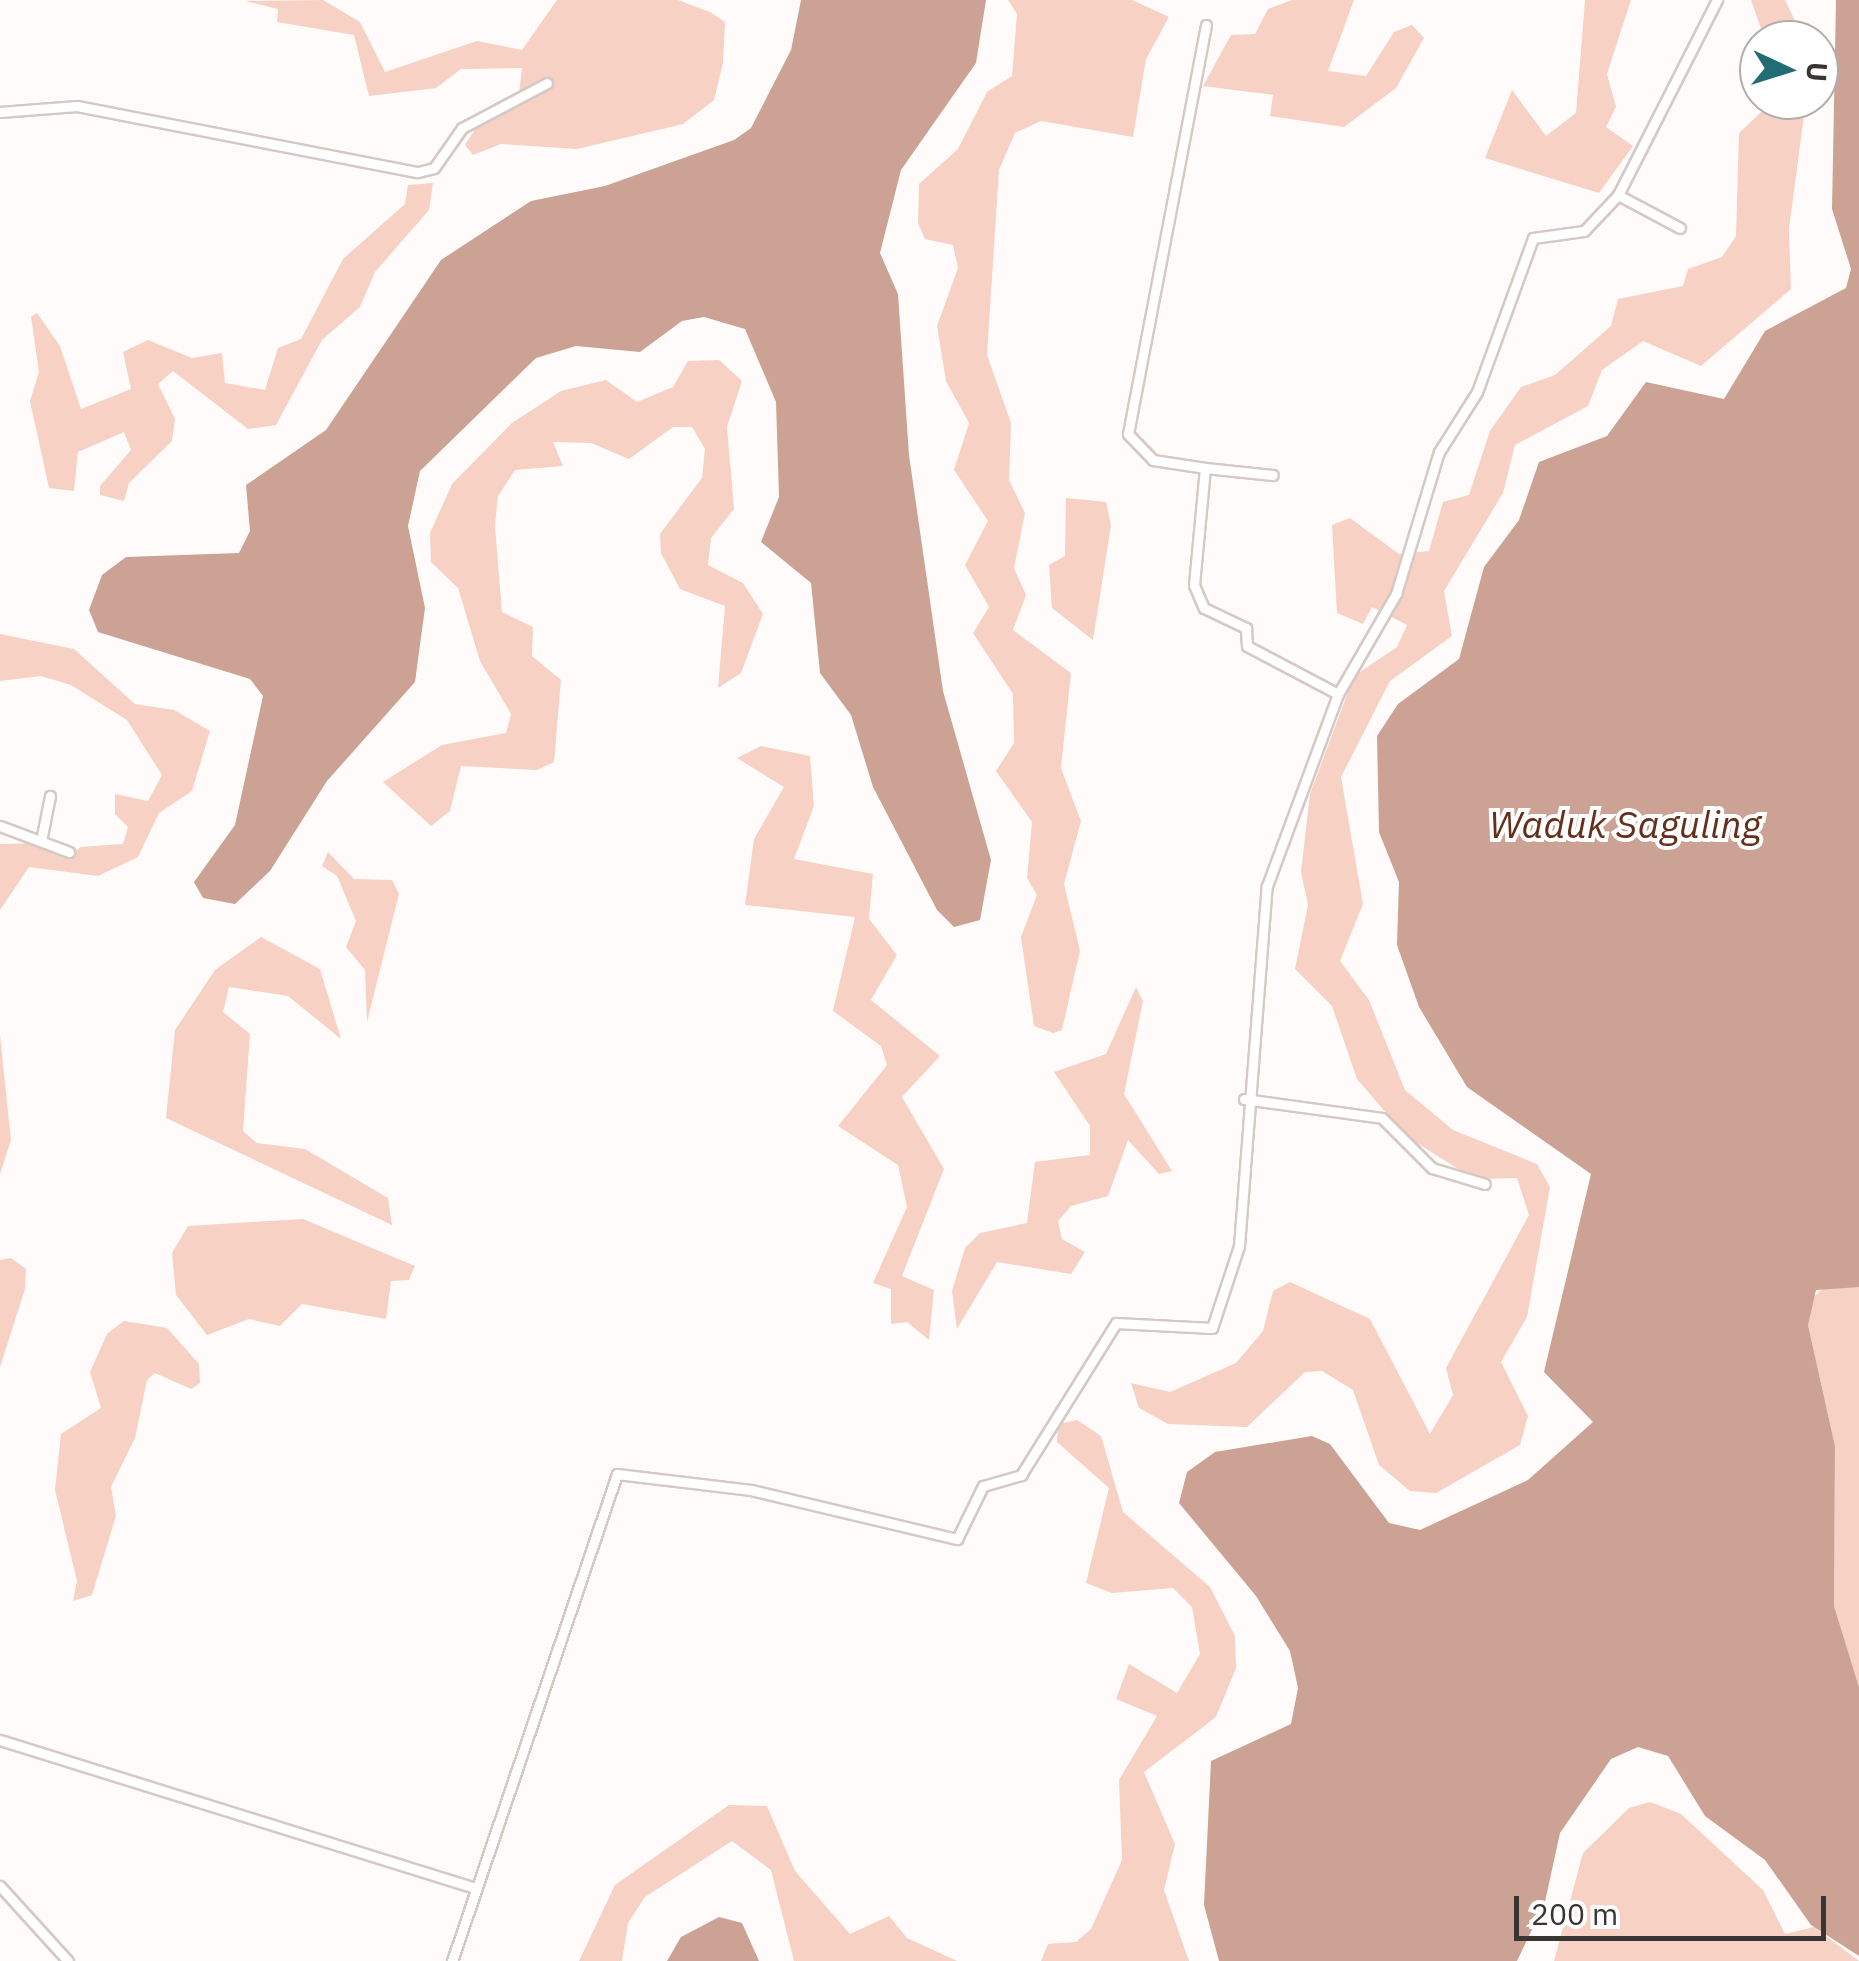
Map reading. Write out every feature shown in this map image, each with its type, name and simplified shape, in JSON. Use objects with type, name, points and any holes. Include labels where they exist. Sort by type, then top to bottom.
[{"type":"street","points":[[452,1961],[616,1474],[751,1490],[948,1540],[964,1536],[983,1486],[1021,1475],[1116,1323],[1212,1328],[1239,1246],[1244,1099],[1268,886],[1338,694],[1396,594],[1439,452],[1478,392],[1532,238],[1584,231],[1618,195],[1718,0]]},
{"type":"street","points":[[1206,24],[1128,434],[1153,460],[1273,476]]},
{"type":"street","points":[[0,112],[77,106],[418,172],[434,168],[462,128],[547,83]]},
{"type":"street","points":[[1618,195],[1680,228]]},
{"type":"street","points":[[1205,468],[1194,582],[1204,608],[1246,628],[1247,646],[1338,694]]},
{"type":"street","points":[[42,836],[50,796]]},
{"type":"street","points":[[0,826],[42,836],[69,852]]},
{"type":"street","points":[[1244,1099],[1382,1118],[1432,1168],[1485,1184]]},
{"type":"street","points":[[0,1740],[474,1888]]},
{"type":"street","points":[[0,1886],[68,1961]]},
{"type":"shaded area","points":[[323,0],[360,22],[385,72],[477,41],[522,50],[557,0],[678,0],[710,12],[725,22],[723,63],[714,100],[683,124],[577,149],[501,144],[473,155],[465,145],[479,123],[518,102],[522,68],[461,69],[436,88],[369,96],[354,35],[277,22],[278,9],[245,1]]},
{"type":"shaded area","points":[[1008,0],[1132,0],[1169,17],[1146,59],[1133,137],[1041,121],[1015,133],[999,170],[987,355],[1011,423],[1009,480],[1025,513],[1014,568],[1026,595],[1013,630],[1071,673],[1061,768],[1081,821],[1064,884],[1080,951],[1062,1030],[1053,1033],[1034,1026],[1021,937],[1037,895],[1027,878],[1032,822],[996,771],[1014,743],[1013,694],[973,633],[989,607],[965,565],[988,521],[954,470],[969,423],[946,381],[937,326],[958,268],[953,245],[925,239],[918,223],[919,184],[958,149],[987,92],[1012,76],[1017,14]]},
{"type":"shaded area","points":[[1292,0],[1354,0],[1328,71],[1366,76],[1394,32],[1412,25],[1424,38],[1396,88],[1344,127],[1270,116],[1273,95],[1203,86],[1231,35],[1255,34],[1268,9]]},
{"type":"shaded area","points":[[1585,0],[1631,0],[1607,74],[1616,107],[1606,127],[1633,146],[1599,193],[1485,158],[1512,90],[1546,136],[1576,113]]},
{"type":"shaded area","points":[[1751,0],[1785,0],[1794,20],[1758,20]]},
{"type":"shaded area","points":[[1753,120],[1803,120],[1789,229],[1791,289],[1701,366],[1643,341],[1602,370],[1588,406],[1515,445],[1503,493],[1444,591],[1452,636],[1390,681],[1341,777],[1363,904],[1340,961],[1369,1000],[1405,1090],[1453,1130],[1537,1164],[1550,1187],[1527,1317],[1501,1362],[1528,1416],[1520,1445],[1436,1493],[1410,1491],[1379,1465],[1353,1390],[1322,1371],[1305,1372],[1247,1427],[1168,1424],[1139,1408],[1131,1383],[1170,1392],[1236,1363],[1263,1331],[1273,1291],[1290,1282],[1370,1319],[1430,1434],[1453,1395],[1446,1368],[1529,1215],[1517,1178],[1474,1179],[1406,1136],[1357,1079],[1332,1006],[1295,969],[1308,905],[1301,872],[1310,794],[1354,676],[1397,647],[1407,625],[1372,607],[1363,624],[1337,613],[1332,525],[1350,518],[1399,554],[1429,551],[1443,502],[1469,495],[1490,431],[1521,387],[1555,375],[1611,326],[1618,299],[1683,286],[1688,269],[1722,257],[1736,236],[1739,133]]},
{"type":"shaded area","points":[[433,183],[429,210],[375,272],[360,307],[322,340],[276,425],[248,429],[173,371],[158,384],[175,419],[172,441],[129,483],[124,501],[100,495],[100,486],[131,450],[124,432],[78,452],[74,491],[49,488],[30,401],[39,372],[31,317],[37,313],[60,346],[81,409],[131,389],[123,352],[148,340],[192,358],[222,353],[225,383],[265,390],[278,348],[301,339],[343,259],[405,204],[408,185]]},
{"type":"shaded area","points":[[719,360],[742,381],[727,427],[734,509],[711,538],[708,565],[743,583],[763,614],[741,673],[718,688],[725,606],[680,589],[661,553],[660,534],[702,478],[705,449],[692,427],[673,427],[629,459],[591,443],[553,442],[563,466],[515,470],[498,496],[495,526],[502,612],[533,627],[532,656],[561,680],[554,762],[537,770],[461,766],[450,811],[431,826],[383,782],[442,745],[506,733],[511,714],[480,661],[458,588],[431,562],[430,533],[452,484],[512,423],[561,391],[606,380],[637,402],[673,387],[688,361]]},
{"type":"shaded area","points":[[1066,498],[1106,502],[1111,525],[1093,640],[1052,608],[1049,565],[1065,556]]},
{"type":"shaded area","points":[[0,634],[74,649],[135,704],[174,710],[210,731],[192,791],[159,813],[138,857],[98,876],[29,867],[0,910],[0,844],[37,843],[65,858],[81,847],[123,844],[128,827],[115,814],[115,794],[148,801],[162,775],[127,720],[71,685],[41,676],[0,681]]},
{"type":"shaded area","points":[[761,746],[810,756],[814,806],[794,859],[873,874],[869,919],[897,955],[871,1000],[940,1056],[902,1097],[944,1169],[902,1276],[934,1290],[929,1340],[907,1322],[891,1324],[891,1289],[873,1283],[907,1207],[898,1165],[838,1126],[887,1065],[881,1046],[833,1011],[855,917],[745,905],[754,839],[784,787],[737,758]]},
{"type":"shaded area","points":[[328,852],[354,879],[392,880],[399,894],[367,1022],[365,970],[346,947],[356,921],[337,876],[322,866]]},
{"type":"shaded area","points":[[261,937],[320,969],[341,1039],[288,996],[229,987],[223,1012],[250,1034],[243,1131],[257,1143],[305,1149],[388,1198],[392,1225],[166,1118],[175,1030],[215,970]]},
{"type":"shaded area","points":[[1136,987],[1143,1001],[1124,1094],[1172,1171],[1159,1174],[1128,1140],[1108,1196],[1071,1206],[1058,1221],[1062,1239],[1085,1252],[1071,1274],[997,1262],[957,1329],[952,1291],[965,1248],[980,1233],[1027,1223],[1035,1162],[1090,1155],[1090,1126],[1054,1072],[1106,1054]]},
{"type":"shaded area","points":[[0,1035],[11,1140],[0,1174]]},
{"type":"shaded area","points":[[303,1219],[415,1266],[409,1280],[391,1281],[386,1319],[302,1304],[280,1326],[249,1319],[207,1335],[176,1295],[172,1253],[188,1226]]},
{"type":"shaded area","points":[[11,1258],[26,1269],[25,1289],[0,1367],[0,1260]]},
{"type":"shaded area","points":[[1829,1283],[1859,1287],[1859,1687],[1834,1606],[1835,1446],[1808,1325],[1809,1301]]},
{"type":"shaded area","points":[[124,1321],[167,1328],[199,1364],[200,1383],[191,1389],[155,1373],[147,1380],[135,1438],[111,1487],[116,1516],[92,1595],[73,1601],[77,1581],[55,1490],[61,1434],[101,1408],[90,1372],[107,1334]]},
{"type":"shaded area","points":[[1077,1420],[1101,1436],[1123,1512],[1210,1587],[1235,1636],[1236,1668],[1216,1717],[1144,1772],[1175,1844],[1164,1890],[1189,1961],[1041,1961],[1048,1944],[1076,1942],[1091,1929],[1122,1860],[1119,1780],[1157,1716],[1116,1699],[1129,1664],[1177,1693],[1200,1654],[1192,1607],[1173,1588],[1112,1593],[1086,1583],[1109,1488],[1057,1442],[1058,1424]]},
{"type":"shaded area","points":[[1650,1802],[1681,1814],[1763,1890],[1785,1934],[1814,1927],[1859,1961],[1554,1961],[1583,1853],[1629,1808]]},
{"type":"shaded area","points":[[729,1805],[767,1806],[795,1871],[850,1934],[889,1916],[907,1938],[957,1961],[794,1961],[771,1870],[732,1841],[645,1897],[628,1923],[622,1961],[579,1961],[615,1885]]},
{"type":"water","points":[[801,0],[986,0],[976,63],[901,170],[880,253],[898,294],[909,455],[943,691],[991,860],[980,920],[954,927],[937,910],[873,787],[851,715],[820,673],[811,583],[761,542],[779,497],[776,402],[745,329],[704,317],[682,321],[640,352],[576,346],[536,358],[420,471],[408,526],[425,608],[415,682],[327,781],[270,871],[235,904],[203,898],[194,882],[235,825],[263,696],[250,679],[98,632],[89,610],[102,575],[126,557],[239,553],[250,531],[246,485],[326,430],[441,260],[531,201],[605,186],[734,140],[751,128],[791,50]]},
{"type":"water","name":"Waduk Saguling","points":[[1836,0],[1859,0],[1859,1287],[1816,1290],[1808,1325],[1835,1446],[1834,1606],[1859,1687],[1859,1956],[1811,1925],[1765,1860],[1705,1816],[1668,1756],[1638,1747],[1611,1759],[1560,1833],[1545,1902],[1517,1961],[1219,1961],[1204,1905],[1211,1761],[1291,1724],[1298,1688],[1290,1651],[1256,1596],[1179,1503],[1187,1472],[1215,1452],[1312,1436],[1330,1444],[1389,1523],[1420,1530],[1528,1480],[1593,1422],[1544,1372],[1591,1174],[1467,1087],[1419,1007],[1397,945],[1399,882],[1379,832],[1377,736],[1398,704],[1459,659],[1484,567],[1519,520],[1539,462],[1607,436],[1646,382],[1724,399],[1765,331],[1846,288],[1851,269],[1832,209],[1834,120],[1839,120],[1839,20],[1836,20]]},
{"type":"water","points":[[719,1917],[742,1923],[759,1961],[667,1961],[681,1937]]}]
